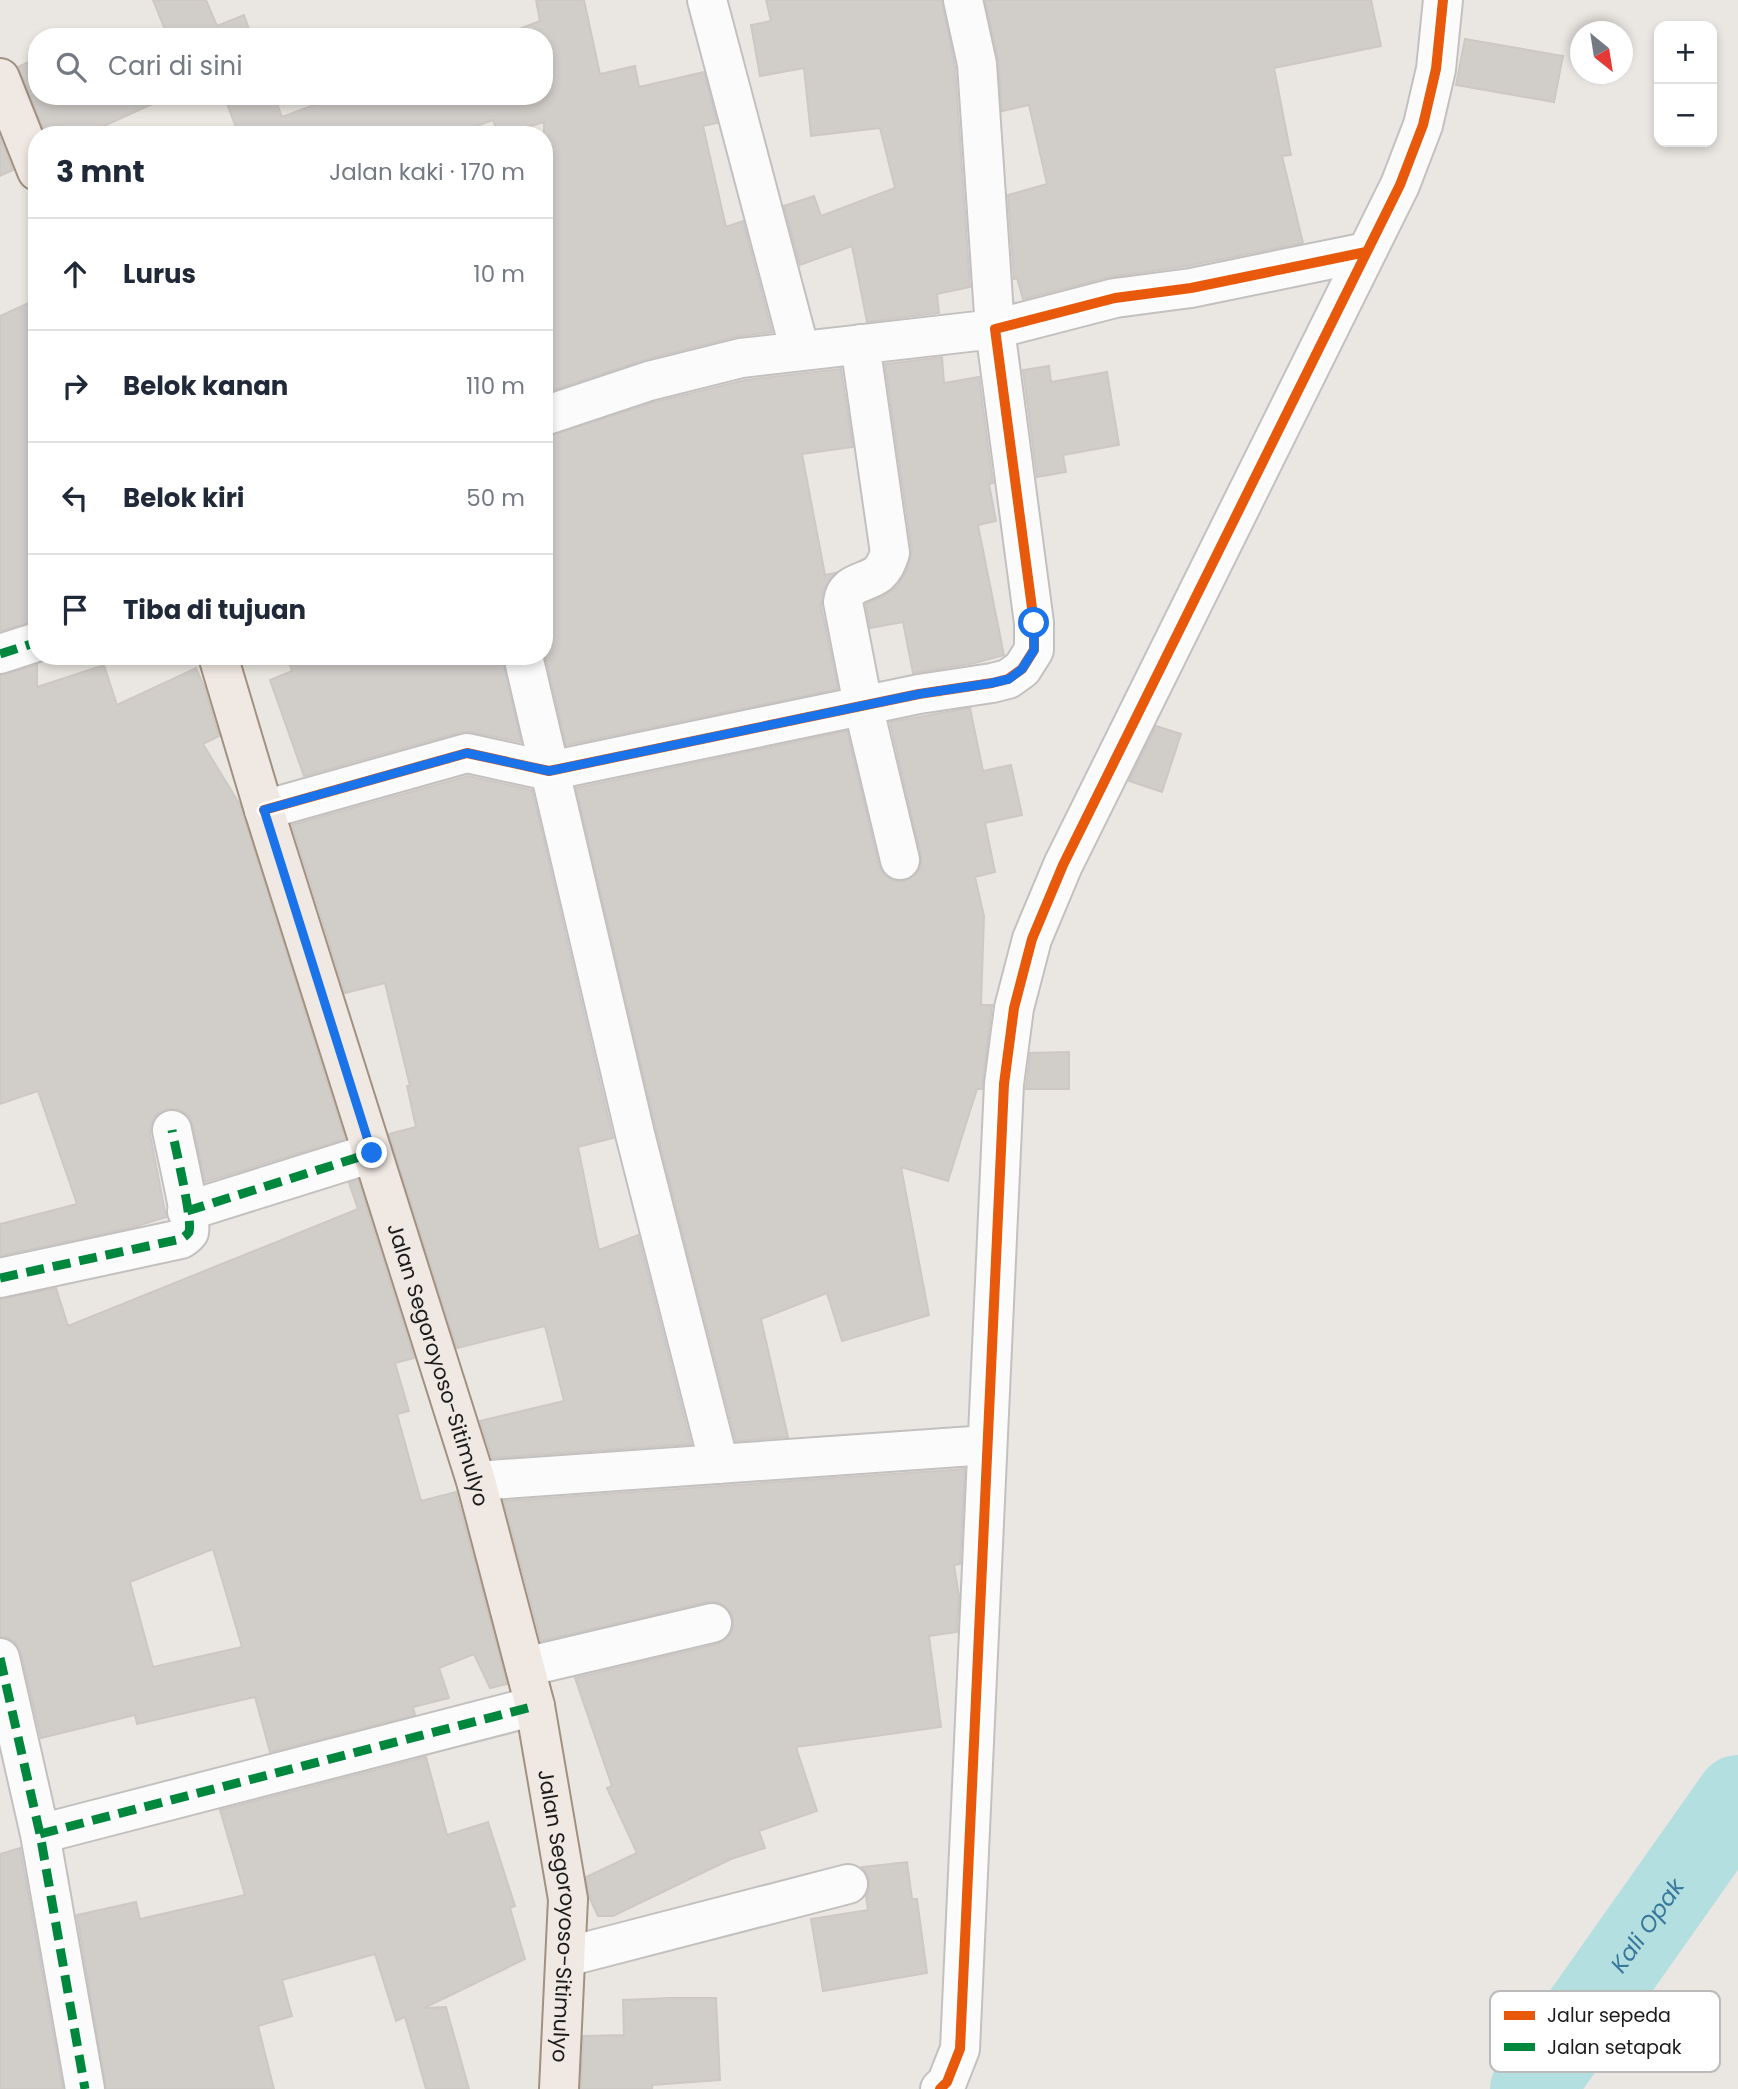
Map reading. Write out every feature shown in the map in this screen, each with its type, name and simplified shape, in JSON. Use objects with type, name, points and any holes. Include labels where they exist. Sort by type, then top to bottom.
[{"type":"main road","points":[[0,78],[28,148]]},
{"type":"main road","name":"Jalan Segoroyoso-Sitimulyo","points":[[222,665],[264,810],[476,1481],[526,1667],[568,1899],[559,2089]]},
{"type":"street","points":[[707,0],[800,351]]},
{"type":"street","points":[[264,810],[467,753],[549,771],[863,705],[1009,679],[1022,669],[1034,650],[1034,623],[995,329],[977,64],[963,0]]},
{"type":"street","points":[[940,2089],[947,2082],[960,2049],[1004,1084],[1014,1008],[1032,939],[1063,865],[1399,185],[1423,125],[1436,69],[1443,0]]},
{"type":"street","points":[[553,413],[649,381],[741,358],[995,329],[1115,298],[1191,288],[1366,252]]},
{"type":"street","points":[[860,345],[890,553],[885,567],[877,575],[849,587],[843,602],[863,705],[900,860]]},
{"type":"street","points":[[0,654],[28,645]]},
{"type":"street","points":[[525,665],[635,1134],[719,1464]]},
{"type":"street","points":[[0,1278],[181,1239],[188,1234],[190,1229],[172,1130]]},
{"type":"street","points":[[187,1211],[372,1153]]},
{"type":"street","points":[[476,1481],[987,1445]]},
{"type":"street","points":[[526,1667],[712,1623]]},
{"type":"street","points":[[0,1658],[40,1834],[85,2089]]},
{"type":"street","points":[[40,1834],[535,1706]]},
{"type":"street","points":[[566,1956],[848,1884]]},
{"type":"building","points":[[153,0],[206,0],[217,26],[244,15],[249,28],[164,28]]},
{"type":"building","points":[[536,0],[584,0],[600,74],[635,66],[639,87],[704,72],[717,123],[703,126],[726,227],[743,221],[772,332],[736,337],[644,360],[553,390],[553,126],[544,126],[544,122],[530,126],[495,126],[493,120],[477,126],[236,126],[227,105],[277,105],[282,117],[314,105],[553,105],[553,28],[522,28],[540,21]]},
{"type":"building","points":[[766,0],[942,0],[955,67],[970,287],[937,294],[939,313],[867,322],[852,246],[800,265],[784,206],[814,196],[821,216],[895,188],[880,128],[811,136],[804,68],[760,76],[751,25],[771,21]]},
{"type":"building","points":[[985,0],[1371,0],[1381,46],[1274,68],[1291,155],[1282,156],[1303,243],[1187,266],[1110,277],[1023,299],[1017,278],[1014,279],[1008,195],[1047,184],[1029,105],[1002,111],[998,60]]},
{"type":"building","points":[[1465,39],[1563,56],[1554,102],[1456,85]]},
{"type":"building","points":[[28,62],[28,91],[18,67]]},
{"type":"building","points":[[34,105],[150,105],[104,126],[42,126]]},
{"type":"building","points":[[0,137],[13,170],[0,176]]},
{"type":"building","points":[[28,303],[28,623],[0,631],[0,316]]},
{"type":"building","points":[[942,357],[944,383],[979,377],[993,483],[989,484],[996,521],[978,525],[1004,655],[975,663],[913,673],[903,622],[870,628],[866,604],[884,596],[897,586],[907,570],[912,551],[885,364]]},
{"type":"building","points":[[1049,366],[1051,382],[1107,372],[1119,445],[1063,455],[1066,472],[1037,477],[1023,370]]},
{"type":"building","points":[[841,369],[853,447],[802,454],[825,575],[835,573],[823,590],[821,606],[838,689],[566,745],[547,665],[553,665],[553,434],[655,402],[745,380]]},
{"type":"building","points":[[37,665],[37,687],[104,665],[117,705],[196,668],[219,736],[203,744],[240,805],[345,1139],[205,1182],[189,1116],[178,1109],[167,1109],[157,1114],[151,1124],[150,1134],[166,1217],[134,1227],[0,1256],[0,1224],[77,1204],[38,1091],[0,1104],[0,675]]},
{"type":"building","points":[[290,665],[504,665],[521,742],[461,732],[304,776],[270,680],[292,671]]},
{"type":"building","points":[[970,708],[983,771],[1011,765],[1022,815],[985,823],[995,872],[975,877],[984,916],[981,1005],[992,1005],[982,1089],[977,1089],[948,1181],[901,1167],[929,1315],[842,1341],[827,1293],[761,1319],[788,1437],[736,1441],[656,1129],[576,788],[847,731],[879,866],[893,881],[904,881],[915,875],[921,866],[921,856],[890,722]]},
{"type":"building","points":[[1156,726],[1181,734],[1162,792],[1129,781]]},
{"type":"building","points":[[468,776],[532,790],[613,1138],[578,1147],[599,1250],[638,1235],[691,1444],[492,1458],[480,1421],[564,1401],[545,1326],[457,1348],[389,1134],[416,1127],[407,1086],[410,1086],[385,983],[345,993],[292,825]]},
{"type":"building","points":[[1069,1052],[1069,1089],[1026,1089],[1030,1053]]},
{"type":"building","points":[[358,1180],[414,1358],[395,1363],[409,1411],[397,1414],[421,1501],[456,1492],[507,1684],[490,1688],[474,1654],[439,1668],[449,1698],[413,1707],[415,1715],[270,1752],[255,1697],[137,1724],[135,1715],[41,1738],[21,1653],[16,1643],[7,1637],[0,1637],[0,1299],[56,1288],[68,1326],[358,1209],[349,1183]],"holes":[[[213,1549],[242,1647],[153,1667],[130,1582]]]},
{"type":"building","points":[[965,1469],[960,1564],[954,1565],[959,1596],[957,1632],[929,1636],[941,1727],[796,1747],[817,1811],[759,1831],[765,1848],[731,1859],[613,1916],[598,1916],[590,1899],[586,1877],[637,1853],[607,1788],[612,1786],[575,1678],[718,1644],[733,1630],[733,1617],[719,1602],[707,1602],[541,1641],[504,1501]]},
{"type":"building","points":[[426,1757],[447,1835],[488,1822],[515,1906],[510,1908],[525,1959],[424,2008],[446,2007],[469,2089],[426,2089],[405,2017],[396,2021],[375,1954],[282,1980],[292,2016],[258,2026],[274,2089],[106,2089],[77,1915],[136,1902],[140,1919],[245,1895],[220,1810]]},
{"type":"building","points":[[20,1848],[63,2089],[0,2089],[0,1854]]},
{"type":"building","points":[[907,1862],[912,1899],[917,1899],[927,1973],[823,1991],[811,1919],[868,1910],[866,1896],[869,1879],[862,1867]]},
{"type":"building","points":[[716,1998],[720,2080],[652,2085],[652,2089],[581,2089],[583,2036],[624,2035],[623,2000]]},
{"type":"waterway","name":"Kali Opak","points":[[1601,1991],[1738,1797]]},
{"type":"waterway","name":"Kali Opak","points":[[1532,2089],[1544,2072]]},
{"type":"marked path","points":[[0,654],[28,645]]},
{"type":"marked path","points":[[0,1278],[185,1236],[190,1225],[172,1130]]},
{"type":"marked path","points":[[187,1211],[372,1153]]},
{"type":"marked path","points":[[0,1658],[40,1834],[85,2089]]},
{"type":"marked path","points":[[40,1834],[535,1706]]},
{"type":"cycle path","points":[[940,2089],[947,2082],[960,2049],[1004,1084],[1014,1008],[1032,939],[1063,865],[1400,185],[1423,125],[1436,69],[1443,0]]},
{"type":"cycle path","points":[[264,810],[467,753],[549,771],[919,694],[1008,679],[1022,669],[1034,650],[1034,623],[995,329],[1115,298],[1191,288],[1366,252]]},
{"type":"route","points":[[372,1153],[264,810],[467,753],[549,771],[919,694],[1009,679],[1022,669],[1034,650],[1034,623]]}]
